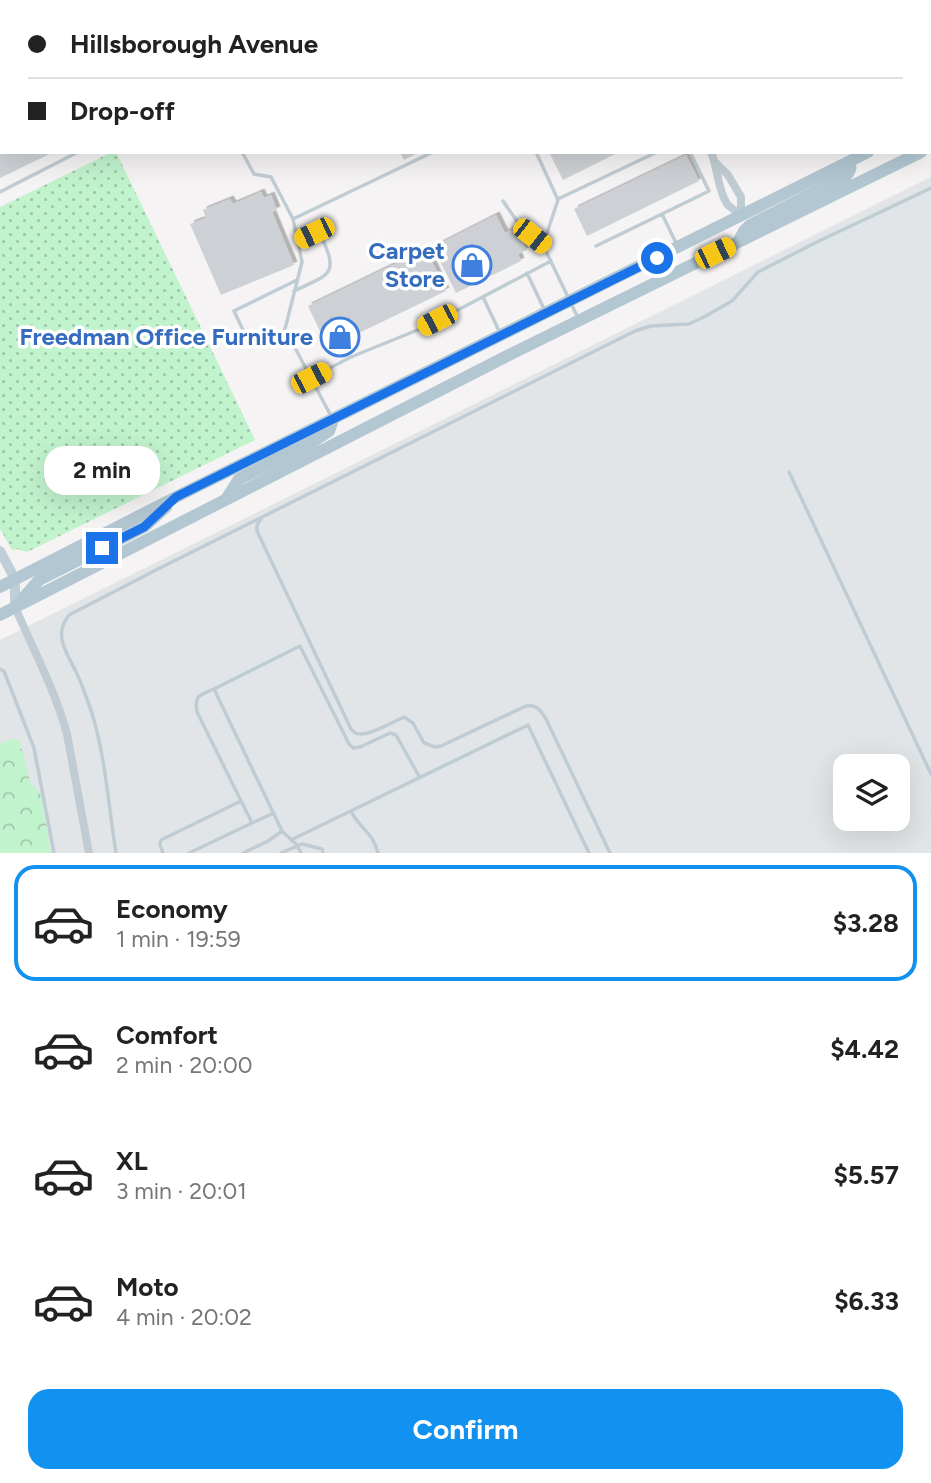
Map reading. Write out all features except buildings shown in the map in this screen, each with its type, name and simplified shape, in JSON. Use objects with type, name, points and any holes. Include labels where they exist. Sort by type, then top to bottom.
[{"type":"main road","points":[[15,607],[0,589],[15,579],[864,154]]},
{"type":"main road","points":[[0,615],[579,320],[917,154]]},
{"type":"main road","points":[[737,242],[750,225],[846,176],[850,172],[849,162]]},
{"type":"main road","points":[[227,499],[239,479],[311,443],[329,431],[333,419]]},
{"type":"main road","points":[[15,607],[40,580],[144,527],[176,497]]},
{"type":"main road","points":[[0,551],[15,579],[15,607]]},
{"type":"street","points":[[711,154],[741,197],[741,216]]},
{"type":"street","points":[[716,163],[717,179],[728,204],[741,216]]},
{"type":"street","points":[[15,607],[62,716],[89,853]]},
{"type":"lane","points":[[0,192],[74,154]]},
{"type":"lane","points":[[243,154],[254,174],[271,177],[293,219],[302,262],[285,329],[333,419]]},
{"type":"lane","points":[[293,219],[429,154]]},
{"type":"lane","points":[[537,154],[558,200],[543,244]]},
{"type":"lane","points":[[558,200],[653,154]]},
{"type":"lane","points":[[596,246],[709,191],[691,154]]},
{"type":"lane","points":[[116,853],[93,715],[62,639],[64,622],[69,615],[635,331],[651,326],[689,324],[704,317],[732,300],[758,272],[931,188]]},
{"type":"lane","points":[[503,201],[520,227],[543,244],[579,320]]},
{"type":"lane","points":[[662,214],[678,247]]},
{"type":"lane","points":[[294,291],[326,276],[331,261],[320,234],[314,233],[298,241]]},
{"type":"lane","points":[[311,378],[351,357],[420,329],[551,261]]},
{"type":"lane","points":[[527,273],[546,313]]},
{"type":"lane","points":[[285,329],[251,347],[234,311],[297,280]]},
{"type":"lane","points":[[483,297],[501,335]]},
{"type":"lane","points":[[789,472],[931,774]]},
{"type":"lane","points":[[262,517],[257,531],[355,733],[369,733],[404,718],[413,723],[424,743],[435,747],[526,706],[536,707],[546,719],[610,853]]},
{"type":"lane","points":[[252,823],[197,712],[197,699],[300,646],[349,744],[354,748],[360,747],[390,733],[396,735],[420,778]]},
{"type":"lane","points":[[0,669],[4,671],[34,748],[54,853]]},
{"type":"lane","points":[[214,689],[282,831],[298,845],[302,853]]},
{"type":"lane","points":[[291,840],[528,726],[589,853]]},
{"type":"lane","points":[[163,853],[161,840],[242,801]]},
{"type":"lane","points":[[351,811],[371,836],[378,853]]},
{"type":"lane","points":[[189,853],[274,813]]},
{"type":"lane","points":[[243,853],[282,831]]},
{"type":"lane","points":[[281,853],[302,844],[321,849],[323,853]]},
{"type":"shaded area","points":[[931,177],[931,853],[0,853],[0,640]]},
{"type":"green space","points":[[108,154],[117,154],[255,440],[27,552],[12,550],[0,529],[0,207]]},
{"type":"green space","points":[[18,739],[30,782],[41,795],[51,853],[0,853],[0,744]]},
{"type":"place","name":"Carpet Store","points":[[472,265]]},
{"type":"place","name":"Freedman Office Furniture","points":[[340,337]]},
{"type":"route","points":[[102,548],[144,527],[176,497],[657,258]]}]
